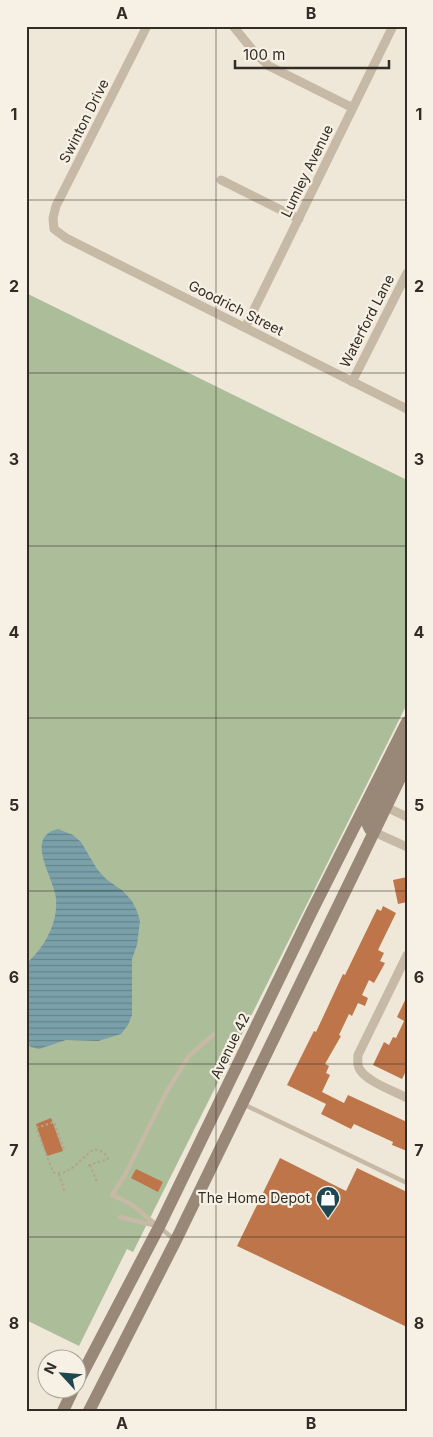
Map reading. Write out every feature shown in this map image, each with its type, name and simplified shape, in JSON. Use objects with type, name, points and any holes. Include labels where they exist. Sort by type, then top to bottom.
[{"type":"street","name":"Swinton Drive","points":[[54,229],[53,218],[56,206],[147,26]]},
{"type":"street","points":[[233,26],[255,53],[269,66],[353,108]]},
{"type":"street","name":"Lumley Avenue","points":[[245,328],[393,26]]},
{"type":"street","points":[[221,180],[299,219]]},
{"type":"street","name":"Goodrich Street","points":[[54,229],[66,238],[407,409]]},
{"type":"street","name":"Waterford Lane","points":[[352,382],[407,273]]},
{"type":"street","points":[[406,722],[401,754],[367,823],[374,832],[407,847]]},
{"type":"street","name":"Avenue 42","points":[[88,1363],[159,1226],[406,722]]},
{"type":"street","points":[[89,1411],[176,1240],[407,764]]},
{"type":"street","points":[[386,807],[407,817]]},
{"type":"street","points":[[407,955],[358,1056],[359,1069],[374,1082],[407,1098]]},
{"type":"lane","points":[[176,1240],[131,1204],[112,1195],[125,1175],[167,1091],[190,1056],[213,1035]]},
{"type":"lane","points":[[242,1103],[407,1183]]},
{"type":"lane","points":[[120,1217],[159,1226]]},
{"type":"path","points":[[64,1149],[54,1122],[36,1128],[51,1170],[59,1174],[65,1193]]},
{"type":"path","points":[[59,1174],[72,1167],[93,1150],[100,1151],[108,1159],[86,1166]]},
{"type":"path","points":[[90,1165],[97,1182]]},
{"type":"green space","points":[[26,293],[407,480],[407,704],[133,1252],[127,1249],[79,1346],[26,1320]]},
{"type":"water","points":[[58,829],[73,835],[81,842],[97,869],[106,879],[123,891],[132,901],[137,911],[140,921],[137,945],[132,959],[132,1015],[128,1025],[121,1034],[98,1041],[66,1040],[39,1049],[31,1047],[26,1043],[26,964],[39,951],[49,935],[55,917],[56,899],[42,849],[43,841],[48,833]]},
{"type":"building","points":[[407,877],[407,902],[398,904],[393,880]]},
{"type":"building","points":[[383,906],[396,913],[378,950],[384,953],[380,961],[385,963],[374,983],[369,980],[362,995],[368,998],[365,1006],[358,1003],[352,1016],[349,1014],[339,1035],[341,1036],[325,1064],[329,1066],[326,1073],[330,1075],[322,1092],[344,1103],[348,1095],[407,1122],[407,1151],[392,1145],[393,1142],[354,1124],[351,1129],[321,1114],[326,1104],[287,1085],[314,1031],[316,1032],[343,974],[345,975],[377,909],[381,911]]},
{"type":"building","points":[[407,996],[407,1069],[402,1079],[373,1065],[384,1042],[389,1045],[393,1037],[396,1038],[404,1021],[397,1017]]},
{"type":"building","points":[[51,1118],[63,1151],[47,1156],[36,1124]]},
{"type":"building","name":"The Home Depot","points":[[280,1158],[346,1191],[357,1168],[407,1192],[407,1327],[237,1246]]},
{"type":"building","points":[[136,1169],[163,1182],[158,1192],[131,1178]]},
{"type":"place","name":"The Home Depot","points":[[328,1219]]}]
